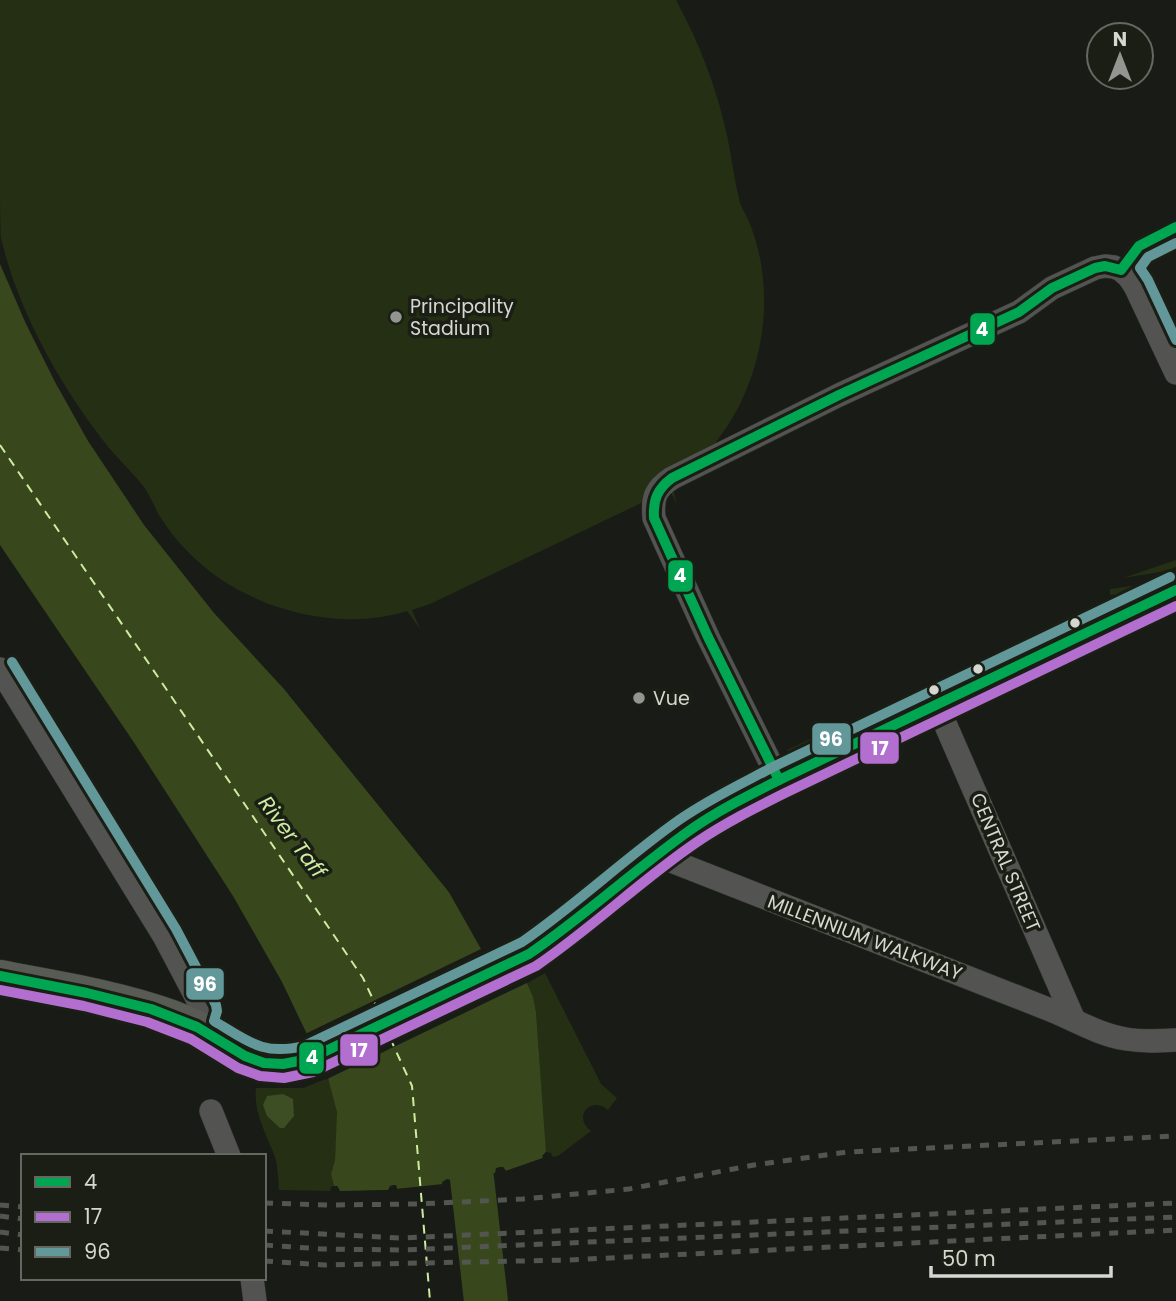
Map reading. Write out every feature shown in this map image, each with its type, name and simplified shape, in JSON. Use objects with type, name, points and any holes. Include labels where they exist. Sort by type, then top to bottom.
[{"type":"street","points":[[779,780],[654,518],[652,502],[660,485],[839,395],[1019,312],[1052,288],[1095,268],[1114,267],[1129,277],[1176,373]]},
{"type":"street","points":[[0,976],[120,1000],[173,1016],[198,1027],[256,1061],[283,1065],[309,1059],[529,954],[706,819],[779,780],[1176,590]]},
{"type":"street","points":[[0,669],[164,936],[203,1010],[198,1027]]},
{"type":"street","name":"CENTRAL STREET","points":[[937,705],[1074,1020]]},
{"type":"street","name":"MILLENNIUM WALKWAY","points":[[656,855],[1095,1030],[1124,1039],[1176,1040]]},
{"type":"street","points":[[211,1111],[228,1154]]},
{"type":"street","points":[[252,1280],[255,1301]]},
{"type":"shaded area","name":"Principality Stadium","points":[[0,0],[676,0],[693,34],[719,104],[740,201],[760,258],[764,308],[757,359],[739,406],[711,448],[672,485],[677,505],[669,488],[430,604],[412,610],[420,629],[407,611],[379,617],[349,619],[290,611],[234,588],[210,571],[172,534],[144,487],[109,448],[75,401],[44,349],[18,294],[1,238]]},
{"type":"shaded area","points":[[1176,560],[1176,567],[1166,571],[1123,578]]},
{"type":"shaded area","points":[[1160,582],[1134,594],[1110,595],[1110,589]]},
{"type":"shaded area","points":[[823,733],[829,739],[803,752],[791,754],[787,750]]},
{"type":"shaded area","points":[[749,771],[749,776],[741,784],[694,810],[720,788]]},
{"type":"shaded area","points":[[545,973],[601,1084],[617,1098],[608,1110],[602,1106],[590,1106],[583,1120],[591,1131],[553,1157],[546,1152],[536,1012],[527,983]]},
{"type":"shaded area","points":[[328,1078],[338,1112],[335,1160],[331,1174],[334,1186],[330,1191],[279,1190],[276,1161],[259,1115],[256,1088],[303,1088]]},
{"type":"shaded area","points":[[283,1094],[293,1099],[294,1116],[284,1128],[280,1128],[267,1116],[263,1105],[267,1096]]},
{"type":"water","points":[[0,264],[55,382],[88,441],[144,525],[214,613],[284,689],[449,892],[481,948],[484,947],[527,983],[536,1012],[546,1152],[543,1158],[506,1171],[503,1167],[496,1173],[452,1183],[451,1180],[443,1184],[397,1189],[396,1185],[389,1190],[340,1191],[334,1186],[331,1174],[335,1160],[337,1112],[328,1078],[282,982],[233,896],[135,744],[0,545]]},
{"type":"pier","points":[[289,695],[294,696],[452,890],[483,944],[487,944],[531,981],[325,1080],[305,1034],[481,949],[449,892]]},
{"type":"pier","points":[[546,1152],[550,1153],[544,1162],[507,1174],[501,1171],[497,1177],[464,1184],[451,1186],[447,1182],[443,1188],[397,1193],[393,1188],[389,1193],[340,1195],[331,1187],[337,1186],[340,1191],[361,1191],[388,1190],[393,1185],[396,1185],[397,1189],[442,1185],[447,1179],[452,1183],[495,1173],[496,1168],[500,1167],[506,1171],[543,1158]]},
{"type":"waterway","name":"River Taff","points":[[458,1120],[471,1170],[486,1301]]},
{"type":"ferry route","points":[[0,445],[363,978],[378,1010]]},
{"type":"ferry route","points":[[390,1038],[412,1086],[430,1301]]},
{"type":"railway","points":[[266,1203],[418,1204],[523,1199],[629,1189],[754,1165],[847,1152],[1176,1136]]},
{"type":"railway","points":[[266,1231],[401,1238],[1176,1203]]},
{"type":"railway","points":[[0,1205],[21,1207]]},
{"type":"railway","points":[[0,1216],[21,1219]]},
{"type":"railway","points":[[266,1245],[403,1250],[1176,1217]]},
{"type":"railway","points":[[266,1261],[325,1265],[568,1260],[1176,1230]]},
{"type":"railway","points":[[0,1232],[21,1235]]},
{"type":"railway","points":[[0,1248],[21,1250]]},
{"type":"transit line","name":"4","points":[[779,780],[708,637],[654,518],[655,500],[659,491],[672,478],[839,395],[1019,312],[1052,288],[1095,268],[1105,266],[1121,270],[1139,246],[1176,227]]},
{"type":"transit line","name":"96","points":[[1176,243],[1148,257],[1140,268],[1176,340]]},
{"type":"transit line","name":"96","points":[[12,662],[176,929],[216,1005],[214,1021],[256,1045],[289,1049],[304,1046],[522,942],[690,812],[725,792],[1170,577]]},
{"type":"transit line","name":"4","points":[[0,976],[151,1009],[197,1027],[245,1056],[264,1063],[283,1064],[309,1059],[529,954],[686,833],[731,805],[1176,590]]},
{"type":"transit line","name":"17","points":[[0,990],[84,1006],[147,1022],[191,1039],[238,1068],[260,1076],[284,1078],[313,1072],[536,966],[676,857],[740,816],[1176,606]]},
{"type":"place","name":"Principality Stadium","points":[[396,317]]},
{"type":"place","name":"Vue","points":[[639,698]]}]
